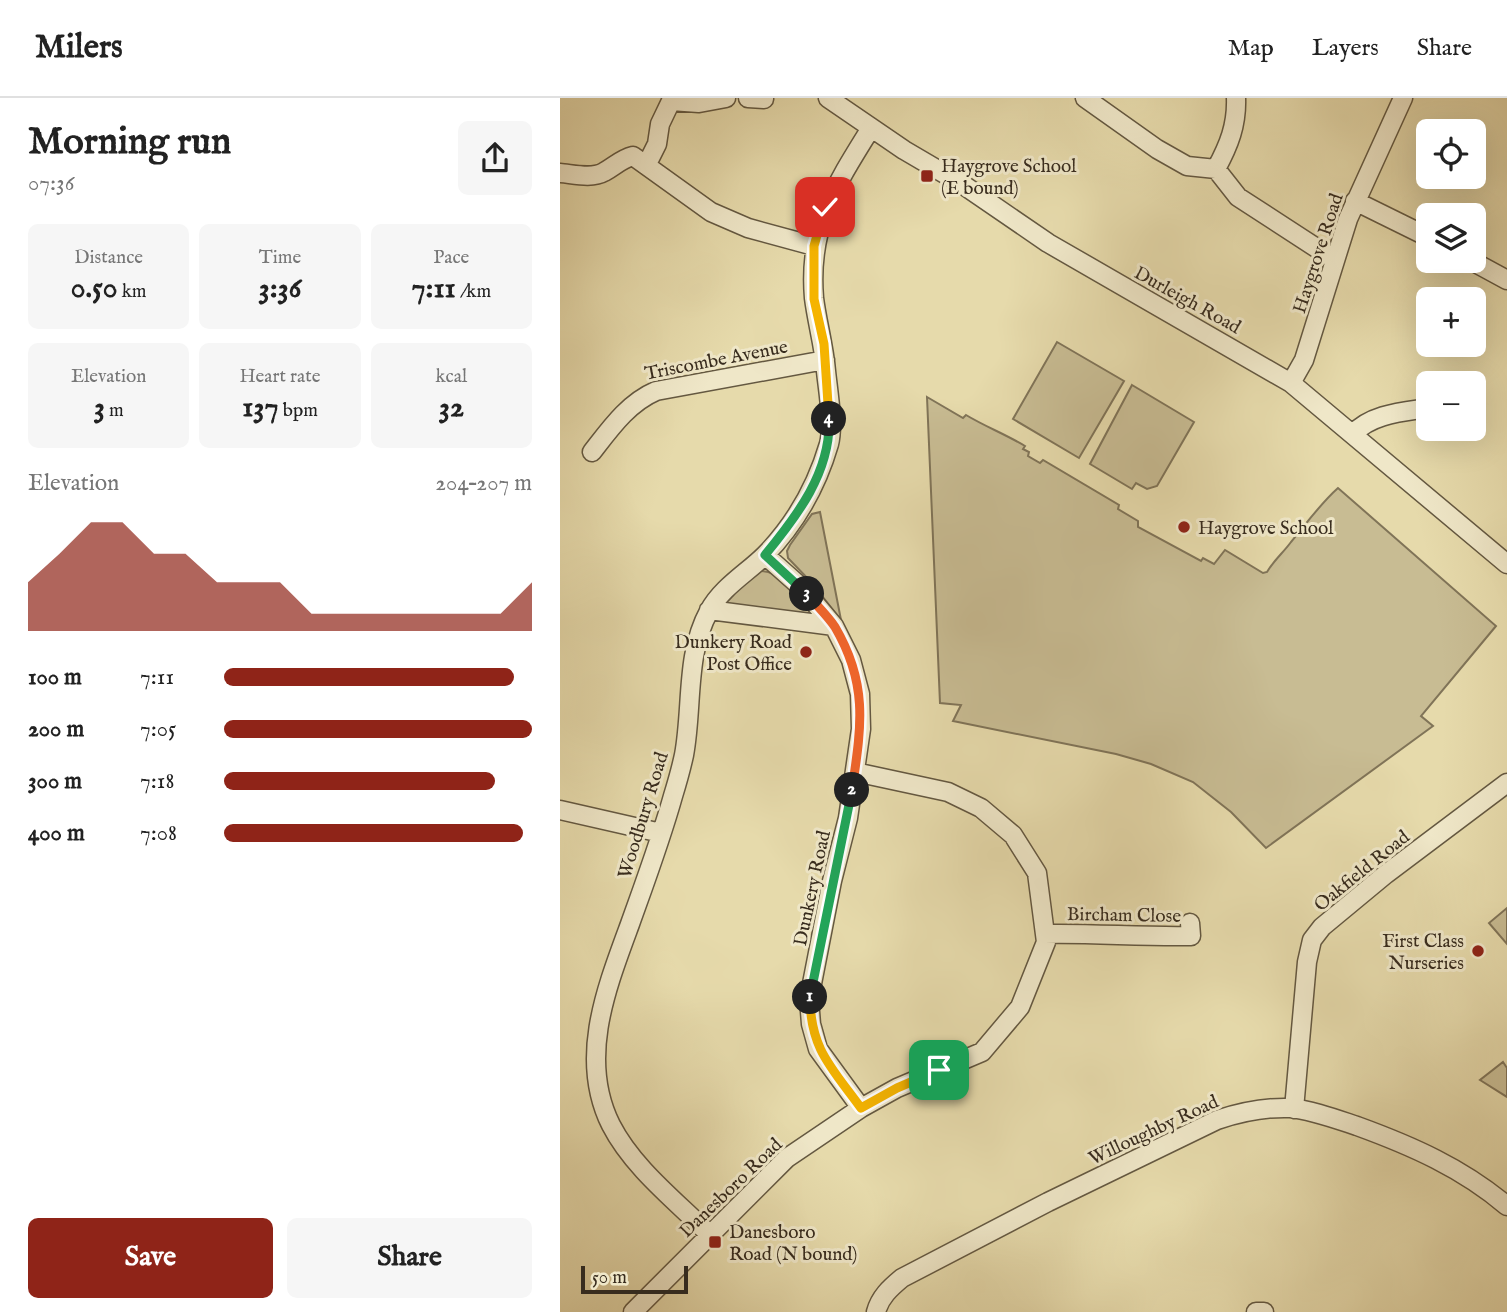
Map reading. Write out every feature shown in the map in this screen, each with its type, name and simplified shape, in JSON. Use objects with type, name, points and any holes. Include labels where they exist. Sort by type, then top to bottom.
[{"type":"street","points":[[647,164],[657,144],[660,124],[669,100],[699,103],[726,98]]},
{"type":"street","name":"Durleigh Road","points":[[828,98],[1048,243],[1291,383],[1507,564]]},
{"type":"street","points":[[1216,169],[1228,146],[1237,118],[1236,98]]},
{"type":"street","name":"Haygrove Road","points":[[1291,383],[1304,360],[1355,201],[1403,98]]},
{"type":"street","points":[[1089,99],[1157,149],[1187,166],[1216,169],[1238,197],[1335,260]]},
{"type":"street","name":"Woodbury Road","points":[[709,1234],[634,1159],[611,1126],[598,1089],[596,1054],[599,1019],[611,975],[661,833],[684,754],[693,652],[709,610],[734,582],[765,555],[787,529],[815,485],[830,440],[825,360],[814,299],[814,246],[825,207],[871,128]]},
{"type":"street","points":[[560,173],[603,173],[620,159],[633,156],[710,212],[748,229],[814,246]]},
{"type":"street","points":[[1355,201],[1416,231]]},
{"type":"street","points":[[1486,269],[1507,281]]},
{"type":"street","name":"Triscombe Avenue","points":[[654,380],[640,384],[641,397],[656,391],[825,360]]},
{"type":"street","points":[[591,452],[641,397]]},
{"type":"street","points":[[1353,434],[1372,419],[1416,410]]},
{"type":"street","name":"Dunkery Road","points":[[765,555],[802,588],[834,626],[851,660],[860,694],[861,729],[848,818],[832,881],[810,999],[811,1024],[818,1049],[861,1108]]},
{"type":"street","points":[[709,610],[834,626]]},
{"type":"street","name":"Danesboro Road","points":[[633,1312],[787,1158],[861,1108],[897,1088],[982,1052],[1020,1007],[1046,943],[1037,873],[1013,835],[981,808],[948,792],[855,772]]},
{"type":"street","name":"Oakfield Road","points":[[1294,1109],[1305,975],[1312,940],[1322,927],[1350,902],[1507,783]]},
{"type":"street","points":[[560,810],[661,833]]},
{"type":"street","name":"Bircham Close","points":[[1045,934],[1191,936],[1190,923]]},
{"type":"street","name":"Willoughby Road","points":[[876,1312],[888,1290],[902,1278],[1048,1202],[1205,1126],[1241,1112],[1270,1108],[1294,1109],[1337,1119],[1405,1144],[1456,1169],[1507,1206]]},
{"type":"street","points":[[1256,1312],[1264,1312]]},
{"type":"shaded area","points":[[1057,342],[1124,381],[1079,458],[1013,419]]},
{"type":"shaded area","points":[[1132,385],[1194,422],[1157,486],[1147,489],[1136,483],[1132,489],[1090,464]]},
{"type":"shaded area","name":"Haygrove School","points":[[927,397],[963,418],[966,415],[1025,446],[1023,449],[1029,452],[1028,456],[1040,463],[1043,460],[1119,505],[1118,509],[1138,521],[1138,527],[1201,561],[1203,558],[1214,564],[1225,550],[1263,573],[1267,572],[1319,507],[1338,488],[1496,626],[1421,716],[1433,726],[1266,848],[1231,812],[1193,782],[1151,764],[1116,754],[953,721],[961,705],[940,703]]},
{"type":"shaded area","points":[[820,512],[841,620],[788,558],[790,545],[812,514]]},
{"type":"shaded area","points":[[759,571],[783,580],[812,615],[726,605],[728,597]]},
{"type":"shaded area","points":[[1507,908],[1507,944],[1489,923]]},
{"type":"shaded area","points":[[1503,1062],[1507,1068],[1507,1097],[1480,1080]]},
{"type":"place","name":"Haygrove School (E bound)","points":[[927,176]]},
{"type":"place","name":"Haygrove School","points":[[1184,527]]},
{"type":"place","name":"Dunkery Road Post Office","points":[[806,652]]},
{"type":"place","name":"First Class Nurseries","points":[[1478,951]]},
{"type":"place","name":"Danesboro Road (N bound)","points":[[715,1242]]},
{"type":"route","points":[[825,207],[814,246],[814,299],[824,344],[830,440],[815,485],[787,529],[765,555],[802,588],[834,626],[851,660],[860,694],[861,729],[848,818],[832,881],[810,999],[811,1024],[818,1049],[861,1108],[897,1088],[939,1070]]}]
